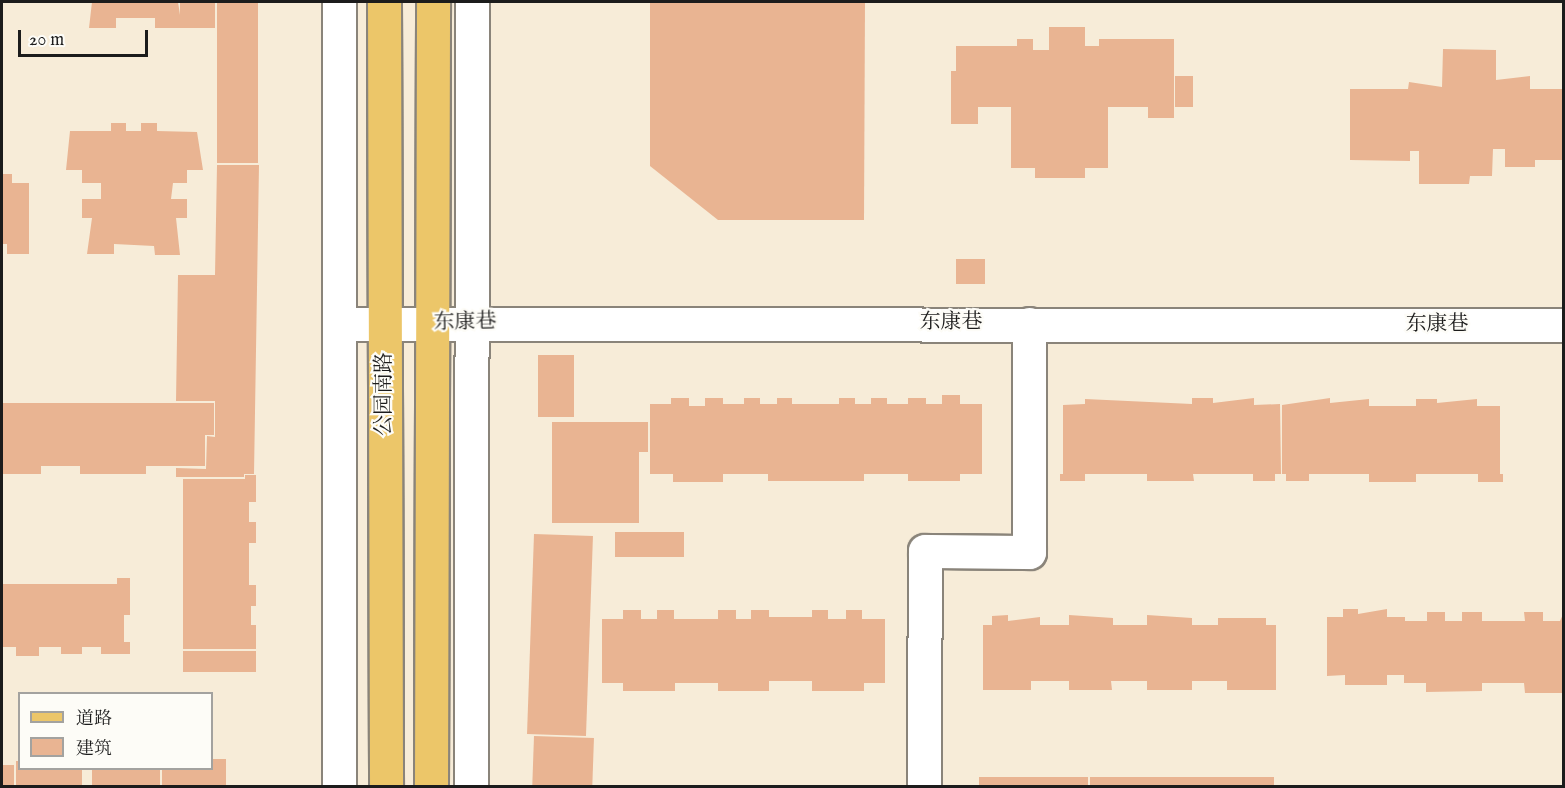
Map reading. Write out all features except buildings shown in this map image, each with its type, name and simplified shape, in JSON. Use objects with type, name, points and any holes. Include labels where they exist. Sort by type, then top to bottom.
[{"type":"main road","name":"公园南路","points":[[384,2],[386,786]]},
{"type":"main road","points":[[431,786],[433,2]]},
{"type":"street","points":[[339,2],[339,786]]},
{"type":"street","points":[[471,786],[472,2]]},
{"type":"street","name":"东康巷","points":[[339,324],[470,322],[1563,325]]},
{"type":"street","points":[[924,786],[925,551],[1029,552],[1029,324]]}]
